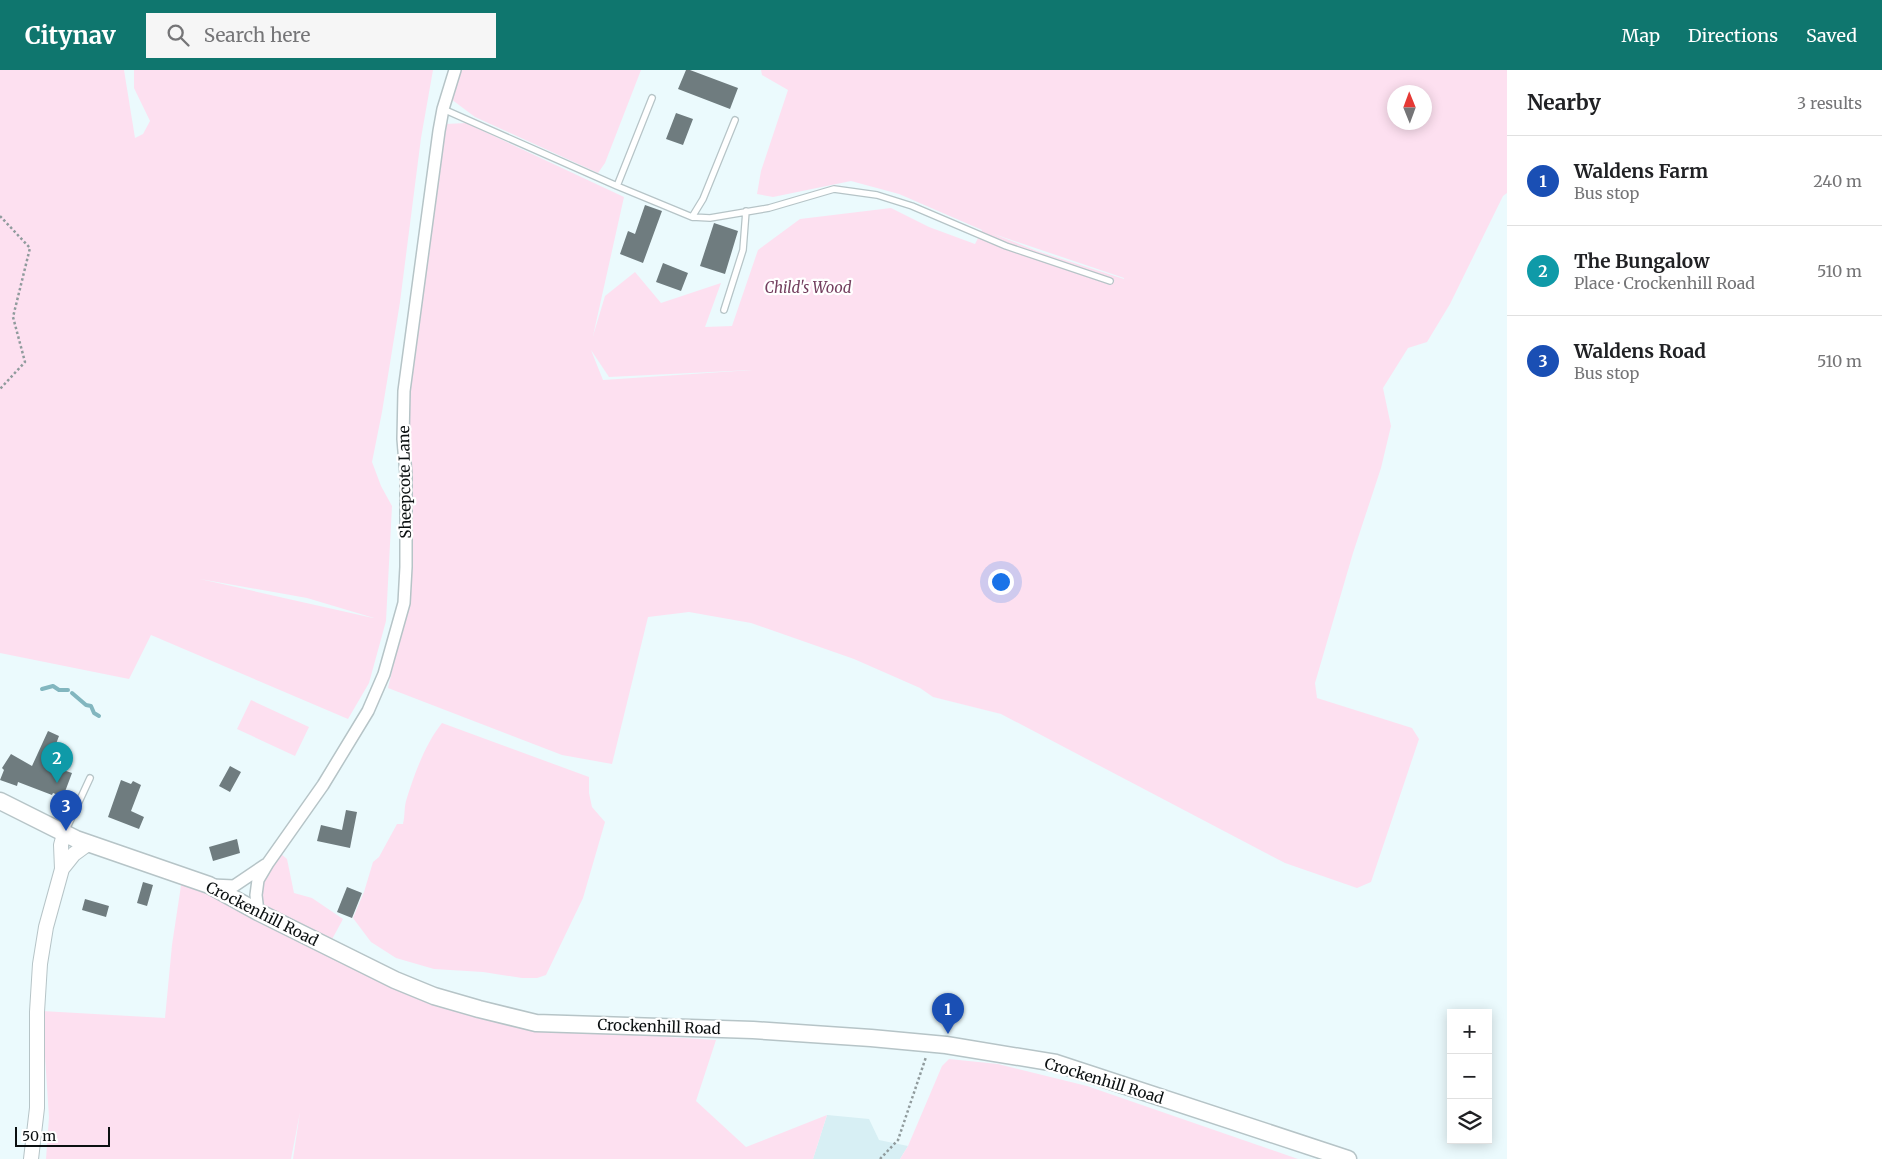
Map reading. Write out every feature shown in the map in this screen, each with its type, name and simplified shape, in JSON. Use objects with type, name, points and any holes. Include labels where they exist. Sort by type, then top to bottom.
[{"type":"main road","name":"Crockenhill Road","points":[[0,801],[64,834],[209,885],[258,912],[395,980],[434,996],[536,1022],[753,1030],[929,1043],[1056,1063],[1348,1159]]},
{"type":"street","name":"Sheepcote Lane","points":[[258,912],[256,895],[258,880],[268,862],[323,785],[368,711],[384,674],[404,604],[406,475],[403,439],[404,391],[444,109],[455,70]]},
{"type":"street","points":[[31,1159],[38,1108],[37,1012],[40,964],[46,927],[62,869],[61,845],[64,834]]},
{"type":"street","points":[[62,869],[74,854],[88,843]]},
{"type":"street","name":"Sheepcote Lane","points":[[209,885],[234,886],[268,862]]},
{"type":"lane","points":[[617,186],[652,98]]},
{"type":"lane","points":[[444,109],[617,186],[692,217],[710,218],[769,208],[834,189],[877,195],[912,206],[1006,246],[1110,281]]},
{"type":"lane","points":[[692,217],[703,199],[735,120]]},
{"type":"lane","points":[[724,310],[743,250],[746,211]]},
{"type":"lane","points":[[64,834],[90,778]]},
{"type":"path","points":[[0,216],[30,248],[14,317],[25,362],[0,389]]},
{"type":"path","points":[[880,1159],[898,1140],[923,1068],[929,1043]]},
{"type":"shaded area","points":[[827,1115],[869,1119],[879,1140],[908,1146],[900,1159],[813,1159]]},
{"type":"green space","points":[[0,70],[124,70],[135,138],[143,134],[150,121],[134,88],[134,70],[433,70],[421,138],[400,302],[372,462],[381,486],[392,506],[386,621],[369,683],[348,719],[151,635],[129,679],[0,653]],"holes":[[[200,579],[307,598],[374,618]]]},
{"type":"green space","points":[[461,70],[641,70],[605,163],[598,173],[475,117],[451,99]]},
{"type":"green space","name":"Child's Wood","points":[[761,70],[1507,70],[1507,193],[1503,196],[1450,304],[1427,342],[1408,348],[1383,388],[1391,426],[1381,468],[1353,553],[1315,683],[1317,698],[1412,728],[1419,739],[1371,882],[1357,888],[1285,863],[1001,714],[933,697],[920,688],[854,659],[751,623],[689,612],[648,617],[612,764],[562,755],[388,688],[411,593],[411,478],[408,412],[429,234],[446,124],[466,123],[624,197],[593,336],[605,296],[635,272],[661,303],[721,283],[705,327],[732,326],[758,250],[800,219],[891,208],[929,227],[975,244],[982,230],[899,194],[851,181],[773,197],[757,194],[761,171],[788,90],[762,75]],"holes":[[[991,233],[1124,278],[1124,279],[1037,251]],[[591,350],[609,377],[752,370],[603,380]]]},
{"type":"green space","points":[[251,700],[309,727],[295,756],[237,729]]},
{"type":"green space","points":[[442,723],[589,777],[589,793],[592,807],[605,822],[583,898],[546,975],[537,978],[522,978],[483,972],[434,969],[396,958],[371,942],[353,918],[364,892],[373,862],[379,857],[397,824],[403,824],[406,801],[416,770],[430,740]]},
{"type":"green space","points":[[280,853],[287,859],[294,893],[312,898],[343,919],[330,943],[262,910],[262,886]]},
{"type":"green space","points":[[182,879],[432,1002],[604,1033],[716,1040],[696,1101],[746,1147],[827,1115],[813,1159],[293,1159],[300,1112],[291,1159],[46,1159],[49,1117],[42,1011],[165,1018],[172,945]]},
{"type":"green space","points":[[949,1059],[998,1064],[1087,1086],[1298,1159],[900,1159],[908,1146],[942,1066]]},
{"type":"building","points":[[686,70],[738,88],[730,109],[678,89]]},
{"type":"building","points":[[676,113],[693,119],[683,145],[666,139]]},
{"type":"building","points":[[645,205],[662,211],[643,263],[620,254],[628,231],[635,234]]},
{"type":"building","points":[[714,223],[738,231],[725,274],[700,266]]},
{"type":"building","points":[[663,263],[688,273],[681,291],[656,282]]},
{"type":"building","points":[[48,731],[59,736],[48,765],[72,773],[63,797],[53,793],[52,795],[18,782],[17,786],[0,780],[4,770],[2,768],[11,754],[32,766]]},
{"type":"building","points":[[230,766],[241,772],[230,792],[219,786]]},
{"type":"building","points":[[121,780],[131,784],[133,781],[141,785],[131,811],[144,817],[139,829],[108,817]]},
{"type":"building","points":[[346,810],[357,812],[350,848],[317,841],[321,825],[342,830]]},
{"type":"building","points":[[237,839],[240,853],[213,861],[209,847]]},
{"type":"building","points":[[143,882],[153,885],[147,906],[137,903]]},
{"type":"building","points":[[347,887],[362,893],[352,918],[337,912]]},
{"type":"building","points":[[85,899],[109,906],[106,917],[82,910]]},
{"type":"waterway","points":[[42,689],[53,686],[59,690],[68,690]]},
{"type":"waterway","points":[[72,693],[86,705],[91,706],[94,713],[99,716]]},
{"type":"place","name":"The Bungalow","points":[[57,783]]},
{"type":"place","name":"Waldens Road","points":[[66,831]]},
{"type":"place","name":"Waldens Farm","points":[[948,1034]]}]
